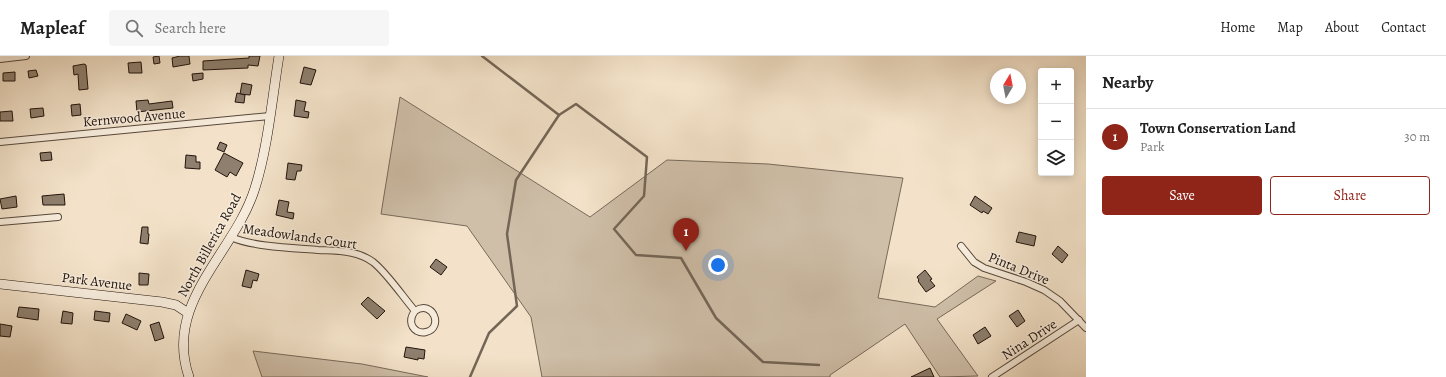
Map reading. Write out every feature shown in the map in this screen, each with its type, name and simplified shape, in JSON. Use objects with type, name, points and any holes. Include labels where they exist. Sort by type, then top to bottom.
[{"type":"main road","name":"North Billerica Road","points":[[189,377],[184,352],[184,334],[188,313],[195,297],[246,210],[255,189],[270,116],[278,56]]},
{"type":"main road","name":"Park Avenue","points":[[0,284],[162,302],[176,305],[188,313]]},
{"type":"street","points":[[0,59],[26,56]]},
{"type":"street","name":"Kernwood Avenue","points":[[0,142],[270,116]]},
{"type":"street","points":[[0,222],[58,217]]},
{"type":"street","name":"Meadowlands Court","points":[[231,237],[240,241],[257,244],[345,251],[362,256],[373,262],[380,269],[415,311]]},
{"type":"street","name":"Pinta Drive","points":[[961,246],[974,262],[984,268],[1026,282],[1044,290],[1060,301],[1086,328]]},
{"type":"street","points":[[426,308],[433,313],[435,316],[435,324],[430,330],[423,333],[415,330],[412,326],[411,318],[415,311],[426,308]]},
{"type":"street","name":"Nina Drive","points":[[992,377],[1079,320]]},
{"type":"shaded area","points":[[400,97],[590,217],[667,160],[768,164],[903,178],[878,298],[935,307],[978,276],[996,281],[937,319],[978,376],[940,377],[905,324],[830,375],[830,377],[542,377],[531,317],[467,226],[381,214]]},
{"type":"shaded area","points":[[253,351],[362,364],[428,377],[262,377]]},
{"type":"building","points":[[159,56],[160,63],[154,64],[153,57]]},
{"type":"building","points":[[189,56],[190,64],[173,67],[172,58]]},
{"type":"building","points":[[249,56],[260,56],[258,66],[248,65],[248,68],[203,70],[203,61],[249,58]]},
{"type":"building","points":[[141,62],[142,73],[129,73],[128,63]]},
{"type":"building","points":[[86,65],[88,89],[79,90],[78,74],[74,75],[73,66]]},
{"type":"building","points":[[304,67],[316,70],[311,85],[300,83]]},
{"type":"building","points":[[36,70],[38,76],[29,78],[28,71]]},
{"type":"building","points":[[15,72],[15,81],[3,81],[3,73]]},
{"type":"building","points":[[203,73],[203,79],[193,81],[192,74]]},
{"type":"building","points":[[242,83],[252,85],[250,95],[240,94]]},
{"type":"building","points":[[237,93],[245,95],[244,103],[235,102]]},
{"type":"building","points":[[148,100],[149,104],[172,101],[173,108],[137,112],[136,101]]},
{"type":"building","points":[[296,100],[306,102],[304,111],[309,112],[308,118],[294,116]]},
{"type":"building","points":[[80,104],[81,115],[72,116],[71,105]]},
{"type":"building","points":[[43,108],[44,116],[31,118],[30,109]]},
{"type":"building","points":[[12,111],[13,121],[0,121],[0,112]]},
{"type":"building","points":[[220,142],[227,145],[224,152],[217,149]]},
{"type":"building","points":[[51,152],[52,160],[41,161],[40,153]]},
{"type":"building","points":[[224,153],[243,163],[236,176],[230,172],[227,177],[215,170]]},
{"type":"building","points":[[186,155],[196,156],[196,162],[200,162],[200,169],[185,168]]},
{"type":"building","points":[[288,163],[302,165],[301,171],[297,171],[295,180],[286,179]]},
{"type":"building","points":[[64,194],[65,205],[43,205],[42,196]]},
{"type":"building","points":[[16,196],[17,207],[2,209],[0,199]]},
{"type":"building","points":[[975,196],[992,208],[988,214],[983,211],[982,213],[970,205]]},
{"type":"building","points":[[279,200],[289,202],[287,212],[294,213],[293,219],[276,215]]},
{"type":"building","points":[[142,227],[148,227],[148,244],[140,243]]},
{"type":"building","points":[[1019,232],[1036,236],[1034,246],[1016,242]]},
{"type":"building","points":[[1058,246],[1068,255],[1062,263],[1052,254]]},
{"type":"building","points":[[436,259],[447,267],[441,275],[430,267]]},
{"type":"building","points":[[246,270],[259,274],[257,281],[253,280],[251,288],[242,286]]},
{"type":"building","points":[[925,270],[935,286],[926,292],[918,281],[919,280],[917,277]]},
{"type":"building","points":[[139,273],[149,274],[148,285],[139,285]]},
{"type":"building","points":[[368,297],[385,311],[377,319],[361,304]]},
{"type":"building","points":[[19,307],[39,309],[38,320],[17,317]]},
{"type":"building","points":[[1018,310],[1025,321],[1017,327],[1009,316]]},
{"type":"building","points":[[63,311],[73,313],[72,324],[61,323]]},
{"type":"building","points":[[95,311],[110,313],[109,322],[94,320]]},
{"type":"building","points":[[126,314],[141,321],[137,330],[122,323]]},
{"type":"building","points":[[159,322],[164,338],[155,341],[150,325]]},
{"type":"building","points":[[0,324],[12,326],[10,337],[0,336]]},
{"type":"building","points":[[985,327],[991,336],[978,344],[973,335]]},
{"type":"building","points":[[406,347],[425,350],[424,359],[418,358],[418,360],[404,357]]},
{"type":"building","points":[[930,368],[934,377],[911,377]]},
{"type":"waterway","points":[[482,56],[559,115]]},
{"type":"waterway","points":[[470,377],[489,333],[517,306],[507,234],[516,180],[559,115],[576,104],[647,157],[644,196],[614,229],[636,255],[681,258],[716,318],[763,362],[819,365]]},
{"type":"place","name":"Town Conservation Land","points":[[686,251]]}]
